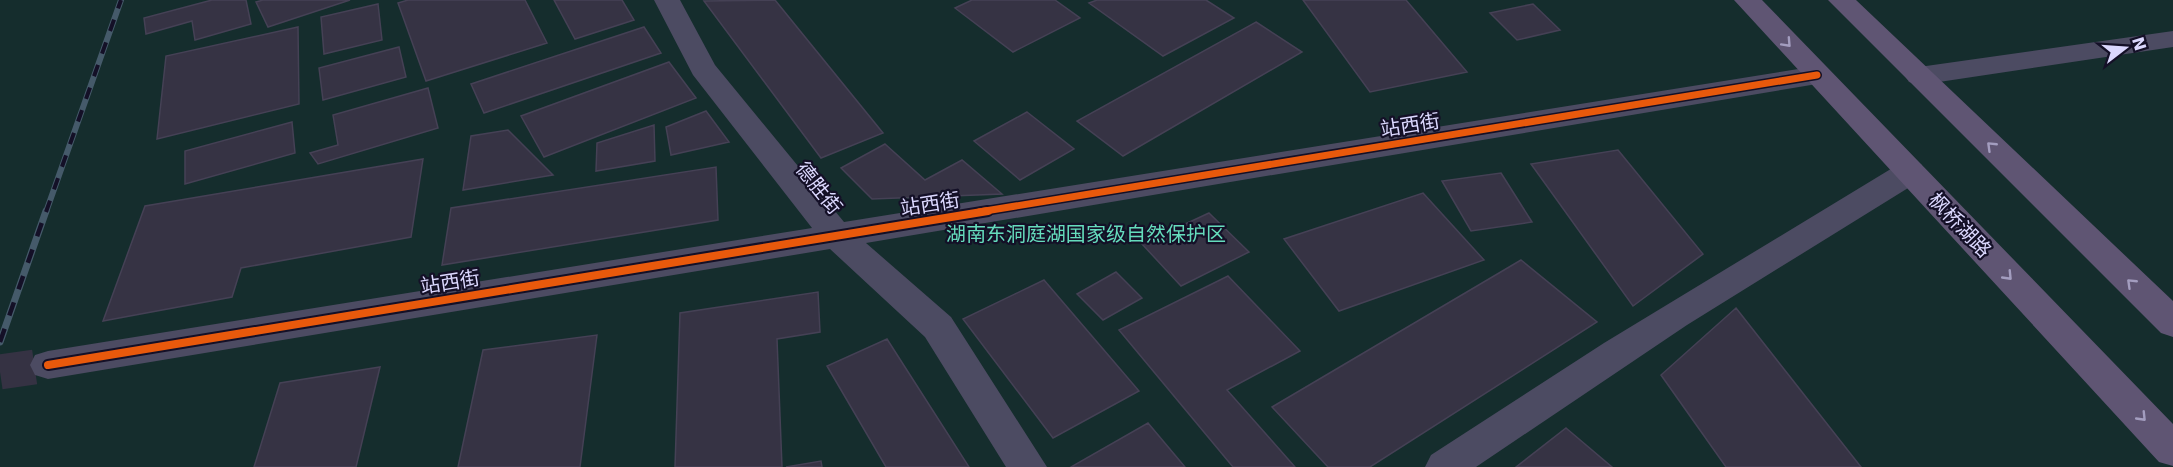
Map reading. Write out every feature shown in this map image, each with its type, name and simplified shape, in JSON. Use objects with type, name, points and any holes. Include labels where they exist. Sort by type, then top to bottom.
[{"type":"main road","name":"枫桥湖路","points":[[1747,0],[2173,450]]},
{"type":"main road","points":[[1841,0],[2173,323]]},
{"type":"street","name":"德胜街","points":[[667,0],[703,69],[837,236],[938,327],[1028,467]]},
{"type":"street","points":[[1919,76],[2173,39]]},
{"type":"street","name":"站西街","points":[[48,364],[1817,75]]},
{"type":"street","points":[[1445,467],[1532,406],[1910,172]]},
{"type":"green space","name":"湖南东洞庭湖国家级自然保护区","points":[[0,0],[2173,0],[2173,467],[0,467]]},
{"type":"building","points":[[212,0],[246,0],[251,24],[195,40],[192,21],[146,34],[144,18]]},
{"type":"building","points":[[263,0],[350,0],[268,27],[256,2]]},
{"type":"building","points":[[408,0],[525,0],[547,43],[426,81],[398,3]]},
{"type":"building","points":[[554,0],[622,0],[634,20],[575,39]]},
{"type":"building","points":[[775,0],[883,133],[821,158],[704,1]]},
{"type":"building","points":[[972,0],[1055,0],[1080,18],[1013,52],[955,8]]},
{"type":"building","points":[[1097,0],[1206,0],[1234,18],[1163,56],[1089,3]]},
{"type":"building","points":[[1303,0],[1406,0],[1467,72],[1370,92]]},
{"type":"building","points":[[378,4],[382,40],[324,54],[321,17]]},
{"type":"building","points":[[1533,4],[1560,30],[1517,40],[1490,13]]},
{"type":"building","points":[[1256,22],[1302,52],[1123,156],[1077,121]]},
{"type":"building","points":[[298,27],[299,104],[157,139],[166,56]]},
{"type":"building","points":[[644,27],[661,53],[484,113],[471,84]]},
{"type":"building","points":[[399,47],[406,77],[323,100],[319,68]]},
{"type":"building","points":[[669,62],[696,98],[544,157],[521,116]]},
{"type":"building","points":[[428,88],[438,128],[318,164],[310,153],[338,145],[333,115]]},
{"type":"building","points":[[706,111],[729,142],[671,155],[666,127]]},
{"type":"building","points":[[1027,112],[1074,149],[1020,180],[974,141]]},
{"type":"building","points":[[292,122],[295,153],[185,184],[185,151]]},
{"type":"building","points":[[654,125],[655,161],[596,171],[597,143]]},
{"type":"building","points":[[508,130],[553,175],[463,190],[471,136]]},
{"type":"building","points":[[885,144],[925,180],[962,160],[1002,194],[872,199],[841,168]]},
{"type":"building","points":[[1618,150],[1703,254],[1633,306],[1531,164]]},
{"type":"building","points":[[423,159],[411,237],[241,268],[232,297],[103,321],[145,206]]},
{"type":"building","points":[[716,167],[718,220],[442,265],[451,208]]},
{"type":"building","points":[[1501,173],[1532,222],[1471,231],[1442,181]]},
{"type":"building","points":[[1423,193],[1484,260],[1339,311],[1284,239]]},
{"type":"building","points":[[1209,213],[1249,252],[1181,286],[1142,244]]},
{"type":"building","points":[[1521,260],[1597,322],[1370,467],[1328,467],[1272,407]]},
{"type":"building","points":[[1116,272],[1142,298],[1103,320],[1077,294]]},
{"type":"building","points":[[1228,276],[1300,351],[1227,390],[1295,467],[1233,467],[1119,330]]},
{"type":"building","points":[[1044,280],[1139,391],[1053,438],[963,319]]},
{"type":"building","points":[[818,292],[820,332],[777,339],[782,467],[675,467],[680,313]]},
{"type":"building","points":[[1736,308],[1861,467],[1726,467],[1661,375]]},
{"type":"building","points":[[597,335],[580,467],[458,467],[483,350]]},
{"type":"building","points":[[887,339],[969,467],[886,467],[827,366]]},
{"type":"building","points":[[380,367],[356,467],[254,467],[280,383]]},
{"type":"building","points":[[1148,423],[1185,467],[1071,467]]},
{"type":"building","points":[[1566,428],[1612,467],[1516,467]]},
{"type":"building","points":[[821,461],[822,467],[786,467]]},
{"type":"tunnel","points":[[0,372],[48,365]]},
{"type":"railway","points":[[46,212],[121,0]]},
{"type":"railway","points":[[0,342],[46,211]]},
{"type":"cycle path","points":[[48,365],[1817,75]]}]
